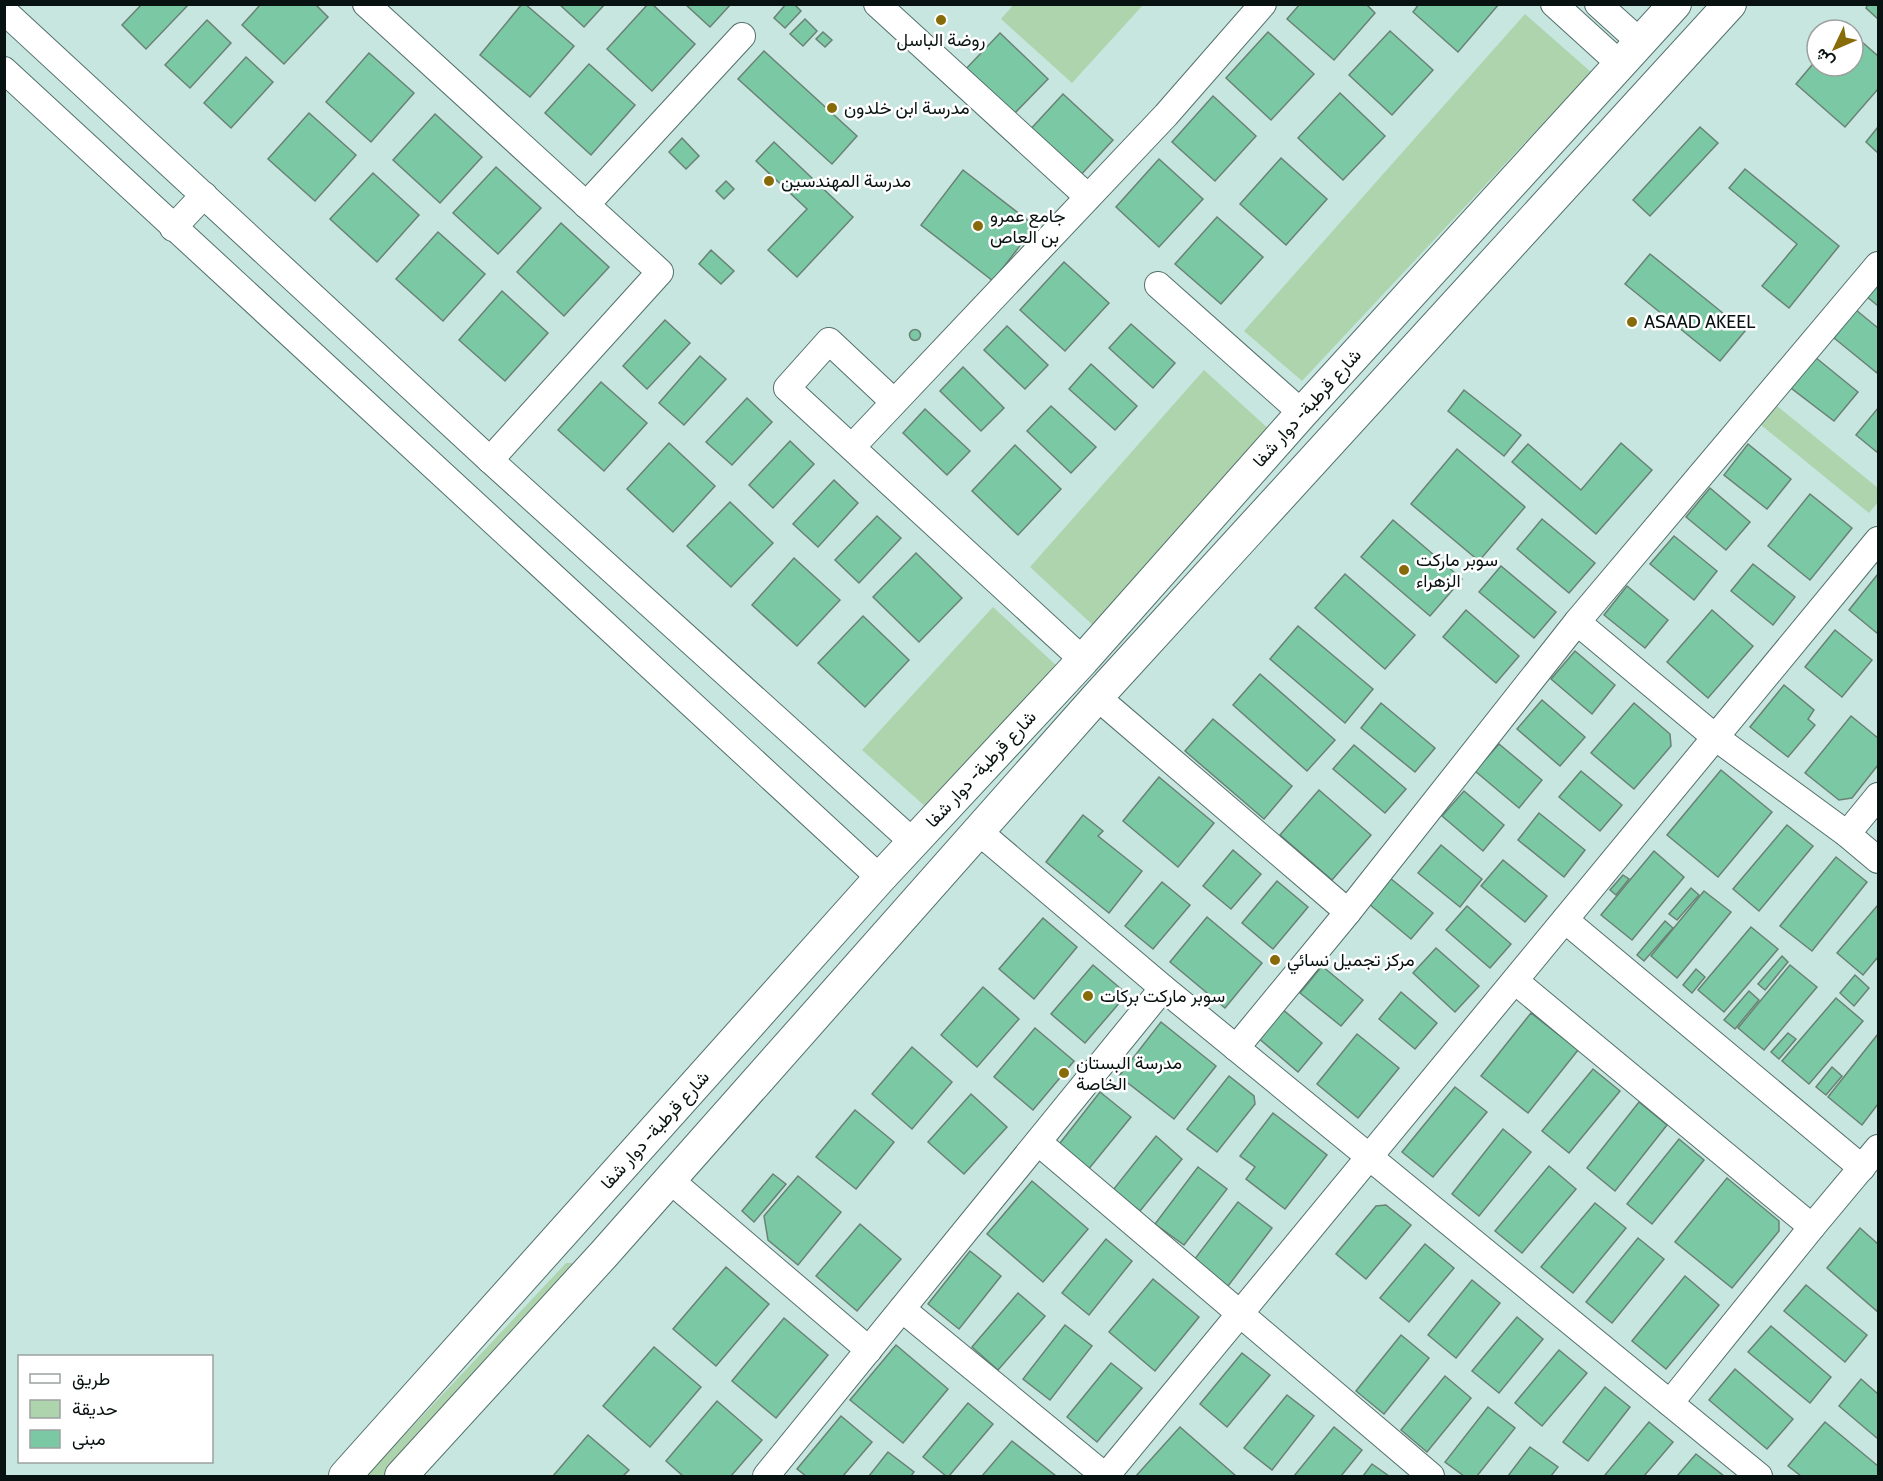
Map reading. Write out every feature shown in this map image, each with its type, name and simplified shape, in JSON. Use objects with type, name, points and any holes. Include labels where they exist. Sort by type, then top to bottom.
[{"type":"main road","name":"شارع قرطبة- دوار شفا","points":[[345,1476],[880,878],[1083,660],[1302,413],[1675,4]]},
{"type":"main road","points":[[401,1476],[604,1254],[1097,697],[1730,4]]},
{"type":"main road","points":[[1205,521],[1234,547]]},
{"type":"main road","points":[[571,1224],[604,1254]]},
{"type":"street","points":[[366,4],[660,272],[490,460]]},
{"type":"street","points":[[877,4],[1088,197]]},
{"type":"street","points":[[852,447],[1166,115],[1263,4]]},
{"type":"street","points":[[1554,4],[1630,53]]},
{"type":"street","points":[[1598,4],[1630,53]]},
{"type":"street","points":[[4,11],[490,460],[913,842]]},
{"type":"street","points":[[586,205],[742,36]]},
{"type":"street","points":[[4,70],[880,878]]},
{"type":"street","points":[[173,228],[204,195]]},
{"type":"street","points":[[1236,1048],[1348,912],[1577,622],[1878,265]]},
{"type":"street","points":[[1158,285],[1302,413]]},
{"type":"street","points":[[894,402],[829,341],[787,388],[1083,660]]},
{"type":"street","points":[[902,1309],[1105,1476],[1878,540]]},
{"type":"street","points":[[1577,622],[1715,737],[1847,834],[1878,860]]},
{"type":"street","points":[[1097,697],[1348,912]]},
{"type":"street","points":[[1847,834],[1878,796]]},
{"type":"street","points":[[978,831],[1163,988],[1759,1476]]},
{"type":"street","points":[[1565,920],[1862,1168]]},
{"type":"street","points":[[1515,981],[1812,1227]]},
{"type":"street","points":[[766,1476],[1163,988]]},
{"type":"street","points":[[1038,1142],[1431,1476]]},
{"type":"street","points":[[1670,1403],[1878,1149]]},
{"type":"street","points":[[670,1180],[869,1350]]},
{"type":"green space","points":[[1014,4],[1143,5],[1072,83],[1001,19]]},
{"type":"green space","points":[[1525,14],[1591,72],[1302,381],[1244,331]]},
{"type":"green space","points":[[1204,370],[1272,432],[1096,628],[1030,567]]},
{"type":"green space","points":[[1777,406],[1878,488],[1878,502],[1869,513],[1761,425]]},
{"type":"green space","points":[[993,607],[1057,666],[927,808],[862,750]]},
{"type":"green space","points":[[566,1263],[572,1263],[576,1267],[576,1273],[385,1476],[366,1476]]},
{"type":"building","points":[[142,4],[189,4],[146,49],[122,25]]},
{"type":"building","points":[[261,4],[315,4],[328,17],[284,64],[242,25]]},
{"type":"building","points":[[522,4],[525,4],[574,46],[530,97],[480,55]]},
{"type":"building","points":[[559,4],[605,4],[584,27]]},
{"type":"building","points":[[648,4],[652,4],[695,44],[652,91],[607,49]]},
{"type":"building","points":[[685,4],[731,4],[710,27]]},
{"type":"building","points":[[786,4],[794,4],[801,11],[785,28],[774,18]]},
{"type":"building","points":[[1300,4],[1366,4],[1375,13],[1334,60],[1287,19]]},
{"type":"building","points":[[1419,4],[1499,4],[1458,52],[1413,12]]},
{"type":"building","points":[[1868,4],[1878,4],[1878,19],[1866,8]]},
{"type":"building","points":[[805,19],[817,31],[803,46],[790,34]]},
{"type":"building","points":[[207,20],[231,43],[190,88],[165,65]]},
{"type":"building","points":[[1390,31],[1433,70],[1392,115],[1349,75]]},
{"type":"building","points":[[823,32],[832,40],[825,47],[816,39]]},
{"type":"building","points":[[1268,32],[1314,74],[1271,120],[1226,78]]},
{"type":"building","points":[[1000,33],[1048,79],[1012,116],[964,71]]},
{"type":"building","points":[[1865,45],[1878,56],[1878,89],[1845,127],[1796,84],[1805,73],[1805,78],[1865,78]]},
{"type":"building","points":[[764,51],[857,136],[832,164],[738,79]]},
{"type":"building","points":[[369,53],[414,93],[371,142],[326,102]]},
{"type":"building","points":[[246,57],[273,82],[231,128],[204,103]]},
{"type":"building","points":[[589,64],[635,105],[591,155],[545,113]]},
{"type":"building","points":[[1340,93],[1385,136],[1343,180],[1298,138]]},
{"type":"building","points":[[1063,94],[1113,140],[1078,178],[1028,132]]},
{"type":"building","points":[[1213,96],[1256,136],[1215,181],[1172,142]]},
{"type":"building","points":[[309,113],[356,155],[315,201],[268,159]]},
{"type":"building","points":[[435,114],[482,157],[440,203],[393,160]]},
{"type":"building","points":[[1700,127],[1718,143],[1650,216],[1633,200]]},
{"type":"building","points":[[1878,127],[1878,153],[1866,142]]},
{"type":"building","points":[[682,138],[699,156],[686,169],[669,152]]},
{"type":"building","points":[[774,142],[853,217],[797,277],[768,250],[807,209],[756,161]]},
{"type":"building","points":[[1281,158],[1327,199],[1286,245],[1240,204]]},
{"type":"building","points":[[1159,159],[1203,199],[1159,247],[1116,207]]},
{"type":"building","points":[[496,167],[541,208],[498,254],[453,213]]},
{"type":"building","points":[[1745,169],[1839,246],[1789,308],[1762,286],[1797,244],[1729,188]]},
{"type":"building","name":"جامع عمرو بن العاص","points":[[963,170],[1035,226],[993,281],[921,225]]},
{"type":"building","points":[[373,173],[419,215],[377,262],[330,219]]},
{"type":"building","points":[[726,181],[734,189],[724,199],[716,191]]},
{"type":"building","points":[[1217,217],[1263,257],[1221,304],[1175,264]]},
{"type":"building","points":[[561,223],[609,267],[564,316],[517,272]]},
{"type":"building","points":[[438,232],[485,274],[443,321],[396,279]]},
{"type":"building","points":[[711,250],[734,271],[721,284],[699,264]]},
{"type":"building","points":[[1650,254],[1745,331],[1720,361],[1625,284]]},
{"type":"building","points":[[1064,262],[1109,303],[1065,351],[1020,310]]},
{"type":"building","points":[[1878,281],[1878,306],[1866,296]]},
{"type":"building","points":[[502,291],[548,333],[505,381],[459,340]]},
{"type":"building","points":[[1856,310],[1878,328],[1877,373],[1834,338]]},
{"type":"building","points":[[665,320],[690,343],[647,389],[623,366]]},
{"type":"building","points":[[1131,324],[1175,363],[1153,388],[1109,348]]},
{"type":"building","points":[[1007,326],[1048,365],[1025,389],[984,350]]},
{"type":"building","points":[[915,330],[919,331],[919,339],[915,340],[911,339],[910,335],[911,331]]},
{"type":"building","points":[[700,356],[726,379],[684,425],[659,403]]},
{"type":"building","points":[[1815,357],[1858,392],[1834,421],[1791,388]]},
{"type":"building","points":[[1091,364],[1137,406],[1115,430],[1069,389]]},
{"type":"building","points":[[963,367],[1004,408],[981,431],[940,391]]},
{"type":"building","points":[[601,382],[647,423],[604,471],[558,430]]},
{"type":"building","points":[[1464,390],[1521,435],[1504,456],[1448,411]]},
{"type":"building","points":[[747,398],[772,422],[732,465],[706,442]]},
{"type":"building","points":[[1051,406],[1096,447],[1071,473],[1027,431]]},
{"type":"building","points":[[1878,408],[1878,453],[1856,435]]},
{"type":"building","points":[[925,409],[970,451],[947,475],[903,433]]},
{"type":"building","points":[[790,441],[814,464],[773,508],[749,485]]},
{"type":"building","points":[[669,443],[715,486],[673,532],[627,489]]},
{"type":"building","points":[[1621,443],[1652,470],[1596,534],[1512,462],[1528,444],[1581,490]]},
{"type":"building","points":[[1748,444],[1791,479],[1767,509],[1724,475]]},
{"type":"building","points":[[1015,445],[1061,489],[1018,535],[972,491]]},
{"type":"building","points":[[1457,449],[1525,507],[1479,561],[1411,504]]},
{"type":"building","points":[[834,480],[858,503],[818,547],[793,524]]},
{"type":"building","points":[[1710,488],[1750,522],[1726,550],[1686,517]]},
{"type":"building","points":[[1810,494],[1852,528],[1810,580],[1768,546]]},
{"type":"building","points":[[730,502],[773,543],[731,587],[687,546]]},
{"type":"building","points":[[877,516],[901,538],[859,583],[835,560]]},
{"type":"building","points":[[1542,519],[1595,563],[1569,593],[1517,549]]},
{"type":"building","points":[[1393,520],[1462,579],[1430,616],[1361,557]]},
{"type":"building","points":[[1674,536],[1717,571],[1694,600],[1650,564]]},
{"type":"building","points":[[916,553],[962,598],[919,642],[873,597]]},
{"type":"building","points":[[794,558],[840,600],[797,646],[752,605]]},
{"type":"building","points":[[1753,564],[1795,597],[1773,625],[1731,591]]},
{"type":"building","points":[[1501,566],[1556,612],[1534,638],[1479,592]]},
{"type":"building","points":[[1345,574],[1415,635],[1385,669],[1315,608]]},
{"type":"building","points":[[1878,574],[1878,634],[1849,610]]},
{"type":"building","points":[[1627,586],[1668,620],[1645,648],[1604,615]]},
{"type":"building","points":[[1466,610],[1519,656],[1496,683],[1443,637]]},
{"type":"building","points":[[1712,610],[1753,646],[1708,698],[1667,662]]},
{"type":"building","points":[[863,616],[909,660],[865,707],[818,663]]},
{"type":"building","points":[[1298,626],[1373,689],[1345,723],[1270,659]]},
{"type":"building","points":[[1835,630],[1872,660],[1842,697],[1805,667]]},
{"type":"building","points":[[1575,651],[1615,685],[1592,714],[1551,679]]},
{"type":"building","points":[[1260,674],[1335,740],[1307,771],[1233,705]]},
{"type":"building","points":[[1784,685],[1814,710],[1808,719],[1815,725],[1788,757],[1750,727]]},
{"type":"building","points":[[1542,700],[1585,737],[1560,766],[1517,729]]},
{"type":"building","points":[[1381,703],[1435,748],[1415,772],[1361,728]]},
{"type":"building","points":[[1634,703],[1670,734],[1671,746],[1634,789],[1591,753]]},
{"type":"building","points":[[1851,716],[1878,738],[1878,765],[1852,798],[1839,800],[1805,773]]},
{"type":"building","points":[[1213,719],[1292,786],[1264,819],[1185,751]]},
{"type":"building","points":[[1499,744],[1542,780],[1519,808],[1475,771]]},
{"type":"building","points":[[1354,745],[1406,789],[1385,813],[1333,769]]},
{"type":"building","points":[[1721,770],[1772,812],[1718,877],[1667,835]]},
{"type":"building","points":[[1581,771],[1622,805],[1600,831],[1559,797]]},
{"type":"building","points":[[1159,777],[1214,823],[1178,867],[1123,821]]},
{"type":"building","points":[[1319,790],[1371,835],[1332,880],[1280,835]]},
{"type":"building","points":[[1464,791],[1504,825],[1483,851],[1442,816]]},
{"type":"building","points":[[1539,813],[1585,850],[1564,877],[1518,840]]},
{"type":"building","points":[[1083,815],[1103,831],[1098,836],[1142,871],[1109,913],[1046,862]]},
{"type":"building","points":[[1787,825],[1813,846],[1759,911],[1733,889]]},
{"type":"building","points":[[1441,845],[1482,879],[1460,907],[1418,873]]},
{"type":"building","points":[[1233,850],[1261,874],[1231,909],[1203,886]]},
{"type":"building","points":[[1654,851],[1684,877],[1632,940],[1601,915]]},
{"type":"building","points":[[1836,857],[1867,882],[1812,951],[1780,926]]},
{"type":"building","points":[[1503,860],[1547,896],[1525,922],[1481,886]]},
{"type":"building","points":[[1623,875],[1629,879],[1616,895],[1610,890]]},
{"type":"building","points":[[1390,878],[1433,913],[1411,939],[1369,904]]},
{"type":"building","points":[[1277,881],[1308,907],[1273,949],[1242,923]]},
{"type":"building","points":[[1162,882],[1190,905],[1153,949],[1125,926]]},
{"type":"building","points":[[1691,888],[1699,895],[1677,920],[1669,914]]},
{"type":"building","points":[[1704,891],[1731,912],[1677,978],[1651,956]]},
{"type":"building","points":[[1467,906],[1511,944],[1490,968],[1446,930]]},
{"type":"building","points":[[1877,906],[1878,957],[1863,975],[1837,953]]},
{"type":"building","points":[[1207,917],[1262,963],[1225,1008],[1170,962]]},
{"type":"building","points":[[1043,918],[1077,947],[1034,999],[999,969]]},
{"type":"building","points":[[1665,921],[1673,928],[1644,961],[1637,955]]},
{"type":"building","points":[[1751,927],[1778,949],[1724,1012],[1698,990]]},
{"type":"building","points":[[1436,948],[1479,986],[1455,1012],[1413,973]]},
{"type":"building","points":[[1782,956],[1788,962],[1765,990],[1758,984]]},
{"type":"building","points":[[1093,965],[1127,994],[1085,1043],[1051,1014]]},
{"type":"building","points":[[1790,965],[1817,987],[1764,1050],[1738,1028]]},
{"type":"building","points":[[1322,966],[1363,1000],[1341,1026],[1300,993]]},
{"type":"building","points":[[1696,969],[1705,977],[1692,993],[1683,985]]},
{"type":"building","points":[[1855,975],[1869,988],[1854,1006],[1840,993]]},
{"type":"building","points":[[983,987],[1019,1019],[977,1067],[941,1035]]},
{"type":"building","points":[[1749,991],[1759,1000],[1735,1029],[1724,1020]]},
{"type":"building","points":[[1401,992],[1437,1023],[1415,1049],[1379,1019]]},
{"type":"building","points":[[1836,998],[1863,1021],[1809,1084],[1782,1061]]},
{"type":"building","points":[[1281,1008],[1322,1043],[1298,1072],[1257,1037]]},
{"type":"building","points":[[1531,1013],[1578,1050],[1528,1113],[1481,1076]]},
{"type":"building","points":[[1161,1022],[1216,1066],[1174,1119],[1119,1076]]},
{"type":"building","points":[[1035,1028],[1074,1061],[1033,1110],[994,1077]]},
{"type":"building","points":[[1788,1033],[1796,1039],[1779,1059],[1771,1052]]},
{"type":"building","points":[[1357,1034],[1399,1068],[1358,1118],[1317,1084]]},
{"type":"building","points":[[1878,1034],[1878,1104],[1862,1125],[1828,1097]]},
{"type":"building","points":[[912,1047],[952,1082],[912,1129],[872,1094]]},
{"type":"building","points":[[1832,1067],[1842,1076],[1826,1095],[1816,1087]]},
{"type":"building","points":[[1593,1069],[1620,1091],[1569,1153],[1542,1131]]},
{"type":"building","points":[[1229,1076],[1254,1096],[1255,1104],[1217,1152],[1187,1129]]},
{"type":"building","points":[[1455,1087],[1487,1112],[1433,1177],[1402,1152]]},
{"type":"building","points":[[1100,1092],[1131,1117],[1087,1171],[1057,1147]]},
{"type":"building","points":[[971,1094],[1007,1127],[964,1174],[928,1142]]},
{"type":"building","points":[[1639,1102],[1667,1125],[1615,1191],[1587,1168]]},
{"type":"building","points":[[855,1110],[894,1142],[856,1189],[816,1157]]},
{"type":"building","points":[[1273,1113],[1327,1155],[1285,1209],[1246,1179],[1255,1167],[1240,1156]]},
{"type":"building","points":[[1503,1129],[1531,1152],[1479,1216],[1452,1194]]},
{"type":"building","points":[[1156,1136],[1182,1159],[1140,1211],[1113,1190]]},
{"type":"building","points":[[1679,1139],[1704,1160],[1652,1224],[1627,1204]]},
{"type":"building","points":[[1549,1166],[1576,1189],[1522,1253],[1495,1231]]},
{"type":"building","points":[[1198,1167],[1227,1189],[1184,1245],[1155,1224]]},
{"type":"building","points":[[773,1174],[786,1184],[754,1222],[742,1211]]},
{"type":"building","points":[[798,1176],[841,1212],[798,1265],[768,1240],[764,1216]]},
{"type":"building","points":[[1727,1178],[1779,1221],[1779,1231],[1732,1288],[1675,1242]]},
{"type":"building","points":[[1032,1181],[1088,1229],[1043,1282],[987,1234]]},
{"type":"building","points":[[1238,1202],[1272,1228],[1228,1286],[1194,1260]]},
{"type":"building","points":[[1595,1203],[1626,1228],[1573,1293],[1541,1267]]},
{"type":"building","points":[[1386,1205],[1411,1225],[1366,1279],[1336,1254],[1376,1206]]},
{"type":"building","points":[[860,1224],[901,1259],[857,1311],[816,1276]]},
{"type":"building","points":[[1860,1228],[1878,1244],[1878,1312],[1827,1268]]},
{"type":"building","points":[[1638,1238],[1664,1259],[1612,1323],[1586,1302]]},
{"type":"building","points":[[1106,1239],[1132,1261],[1089,1315],[1062,1293]]},
{"type":"building","points":[[1425,1244],[1454,1268],[1409,1322],[1380,1298]]},
{"type":"building","points":[[970,1251],[1001,1276],[959,1329],[928,1304]]},
{"type":"building","points":[[726,1267],[769,1304],[716,1366],[673,1329]]},
{"type":"building","points":[[1685,1276],[1719,1305],[1666,1369],[1632,1341]]},
{"type":"building","points":[[1153,1279],[1199,1317],[1155,1371],[1109,1332]]},
{"type":"building","points":[[1472,1280],[1500,1303],[1456,1358],[1428,1335]]},
{"type":"building","points":[[1806,1285],[1867,1335],[1845,1362],[1784,1311]]},
{"type":"building","points":[[1018,1293],[1045,1316],[998,1370],[972,1347]]},
{"type":"building","points":[[1517,1317],[1543,1339],[1499,1393],[1472,1371]]},
{"type":"building","points":[[784,1318],[828,1355],[776,1418],[732,1381]]},
{"type":"building","points":[[1065,1325],[1092,1346],[1050,1400],[1023,1379]]},
{"type":"building","points":[[1771,1326],[1831,1377],[1810,1403],[1748,1352]]},
{"type":"building","points":[[1401,1335],[1429,1358],[1384,1414],[1356,1391]]},
{"type":"building","points":[[896,1345],[948,1389],[903,1443],[850,1400]]},
{"type":"building","points":[[654,1347],[701,1387],[650,1447],[603,1406]]},
{"type":"building","points":[[1559,1350],[1587,1373],[1542,1426],[1515,1403]]},
{"type":"building","points":[[1242,1353],[1270,1375],[1227,1427],[1200,1404]]},
{"type":"building","points":[[1111,1363],[1142,1388],[1097,1442],[1067,1417]]},
{"type":"building","points":[[1735,1369],[1793,1419],[1767,1449],[1709,1400]]},
{"type":"building","points":[[1445,1376],[1471,1398],[1427,1452],[1401,1430]]},
{"type":"building","points":[[1861,1379],[1878,1394],[1878,1439],[1839,1406]]},
{"type":"building","points":[[1605,1387],[1630,1407],[1588,1461],[1563,1442]]},
{"type":"building","points":[[1287,1395],[1314,1416],[1272,1470],[1244,1448]]},
{"type":"building","points":[[717,1401],[762,1440],[731,1476],[683,1476],[666,1461]]},
{"type":"building","points":[[968,1403],[993,1424],[949,1476],[946,1476],[923,1457]]},
{"type":"building","points":[[1488,1407],[1515,1428],[1477,1476],[1464,1476],[1445,1462]]},
{"type":"building","points":[[841,1416],[872,1442],[843,1476],[806,1476],[797,1469]]},
{"type":"building","points":[[1649,1422],[1673,1442],[1644,1476],[1605,1475]]},
{"type":"building","points":[[1825,1422],[1878,1466],[1878,1476],[1801,1476],[1788,1466]]},
{"type":"building","points":[[1180,1427],[1236,1476],[1136,1476]]},
{"type":"building","points":[[1334,1427],[1362,1450],[1341,1476],[1294,1476]]},
{"type":"building","points":[[588,1435],[629,1470],[623,1476],[553,1476]]},
{"type":"building","points":[[1012,1441],[1056,1476],[982,1476]]},
{"type":"building","points":[[1530,1447],[1558,1467],[1551,1476],[1508,1476]]},
{"type":"building","points":[[888,1452],[914,1472],[911,1476],[869,1476]]},
{"type":"building","points":[[1696,1454],[1724,1476],[1677,1476]]},
{"type":"building","points":[[1372,1464],[1389,1476],[1363,1476]]},
{"type":"place","name":"روضة الباسل","points":[[941,20]]},
{"type":"place","name":"مدرسة ابن خلدون","points":[[832,108]]},
{"type":"place","name":"مدرسة المهندسين","points":[[769,181]]},
{"type":"place","name":"جامع عمرو بن العاص","points":[[978,226]]},
{"type":"place","name":"ASAAD AKEEL","points":[[1632,322]]},
{"type":"place","name":"سوبر ماركت الزهراء","points":[[1404,570]]},
{"type":"place","name":"مركز تجميل نسائي","points":[[1275,960]]},
{"type":"place","name":"سوبر ماركت بركات","points":[[1088,996]]},
{"type":"place","name":"مدرسة البستان الخاصة","points":[[1064,1073]]}]
